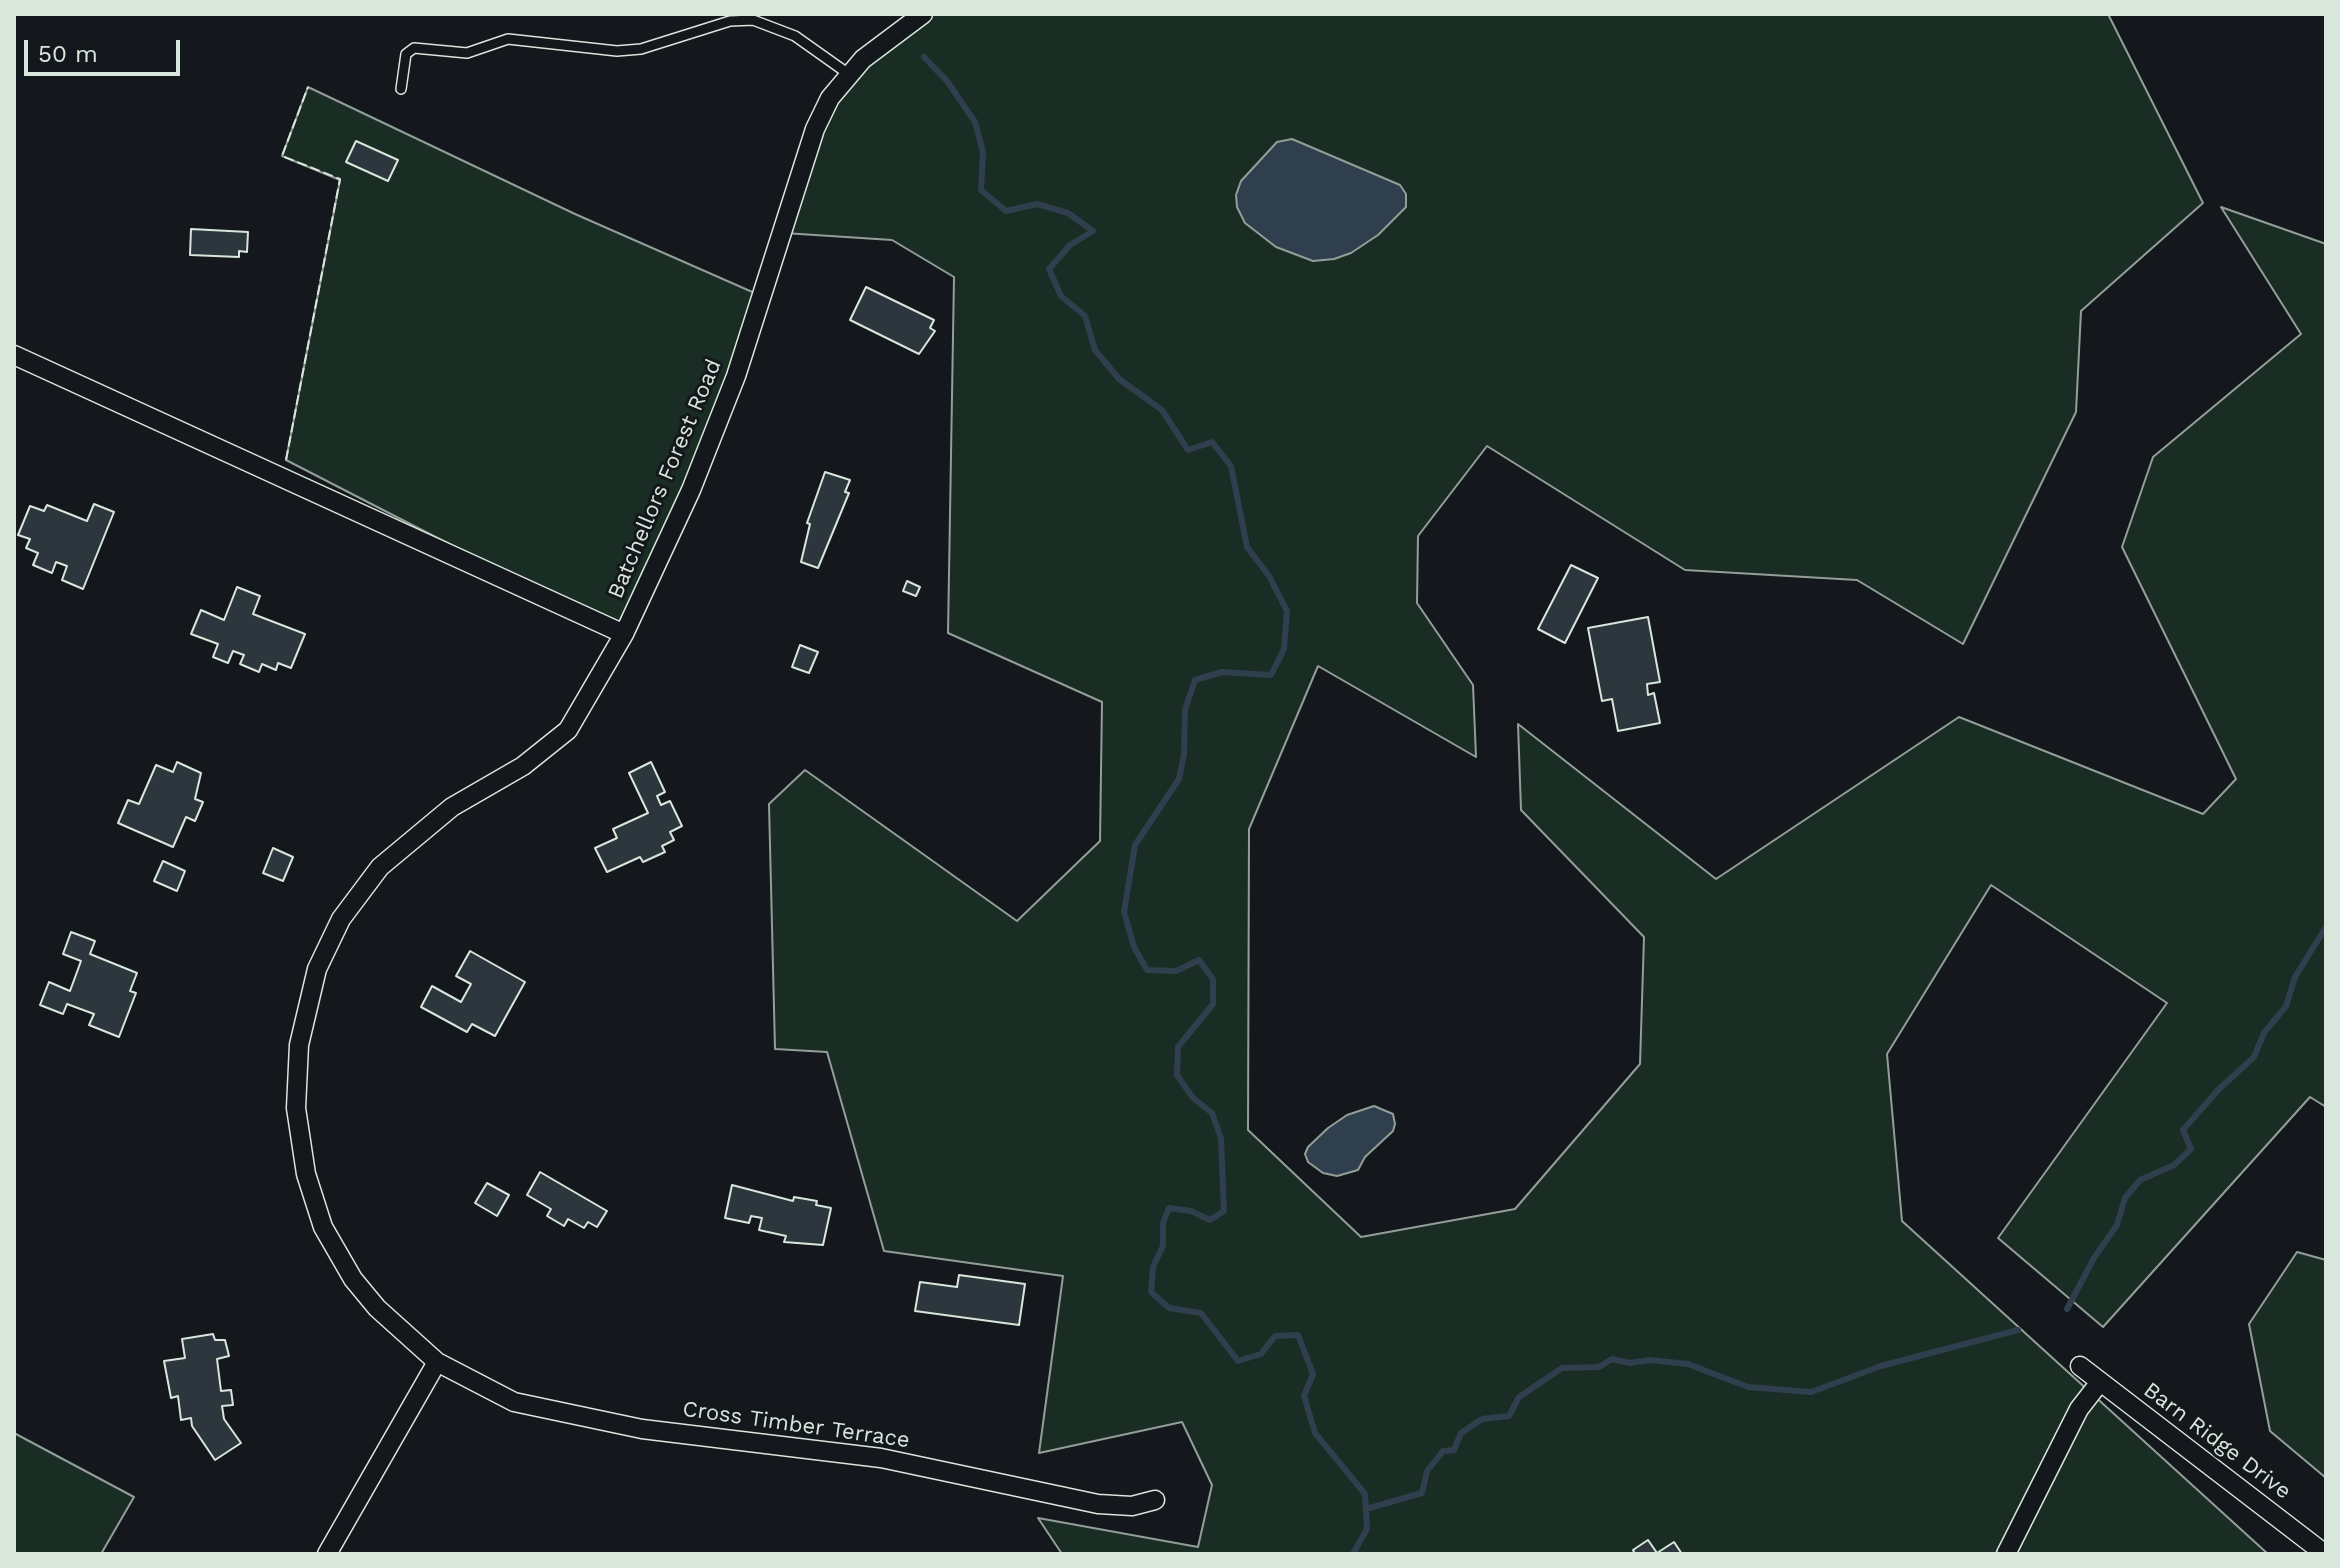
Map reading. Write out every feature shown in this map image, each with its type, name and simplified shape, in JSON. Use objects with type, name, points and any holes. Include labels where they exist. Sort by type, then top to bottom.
[{"type":"street","name":"Batchellors Forest Road","points":[[14,355],[624,634],[691,490],[736,376],[815,129],[830,98],[863,59],[923,14]]},
{"type":"street","name":"Cross Timber Terrace","points":[[624,634],[568,730],[523,766],[452,807],[380,867],[341,919],[317,969],[299,1045],[296,1108],[306,1174],[323,1227],[353,1279],[377,1308],[437,1362],[514,1402],[642,1429],[881,1458],[1098,1504],[1132,1506],[1155,1500]]},
{"type":"street","points":[[327,1554],[437,1362]]},
{"type":"street","name":"Barn Ridge Drive","points":[[2080,1366],[2325,1554]]},
{"type":"street","points":[[2006,1554],[2079,1409],[2100,1382]]},
{"type":"lane","points":[[401,89],[406,54],[414,48],[467,53],[498,40],[520,39],[617,51],[641,49],[730,21],[753,20],[795,36],[850,75]]},
{"type":"green space","points":[[923,14],[2108,14],[2203,203],[2081,311],[2076,412],[1963,644],[1857,580],[1685,570],[1487,446],[1418,536],[1417,603],[1473,685],[1476,757],[1318,666],[1249,829],[1248,1130],[1361,1237],[1515,1209],[1640,1064],[1644,937],[1521,810],[1518,724],[1716,879],[1959,717],[2203,814],[2236,779],[2122,547],[2153,457],[2301,334],[2221,207],[2326,244],[2326,1107],[2310,1097],[2103,1327],[1998,1238],[2167,1003],[1991,885],[1887,1054],[1902,1221],[2268,1554],[1062,1554],[1038,1518],[1198,1547],[1212,1485],[1182,1422],[1039,1453],[1063,1276],[884,1251],[827,1052],[775,1049],[769,804],[805,770],[1017,921],[1100,841],[1102,702],[948,633],[954,277],[892,240],[784,233],[830,98]]},
{"type":"green space","points":[[308,87],[575,214],[766,298],[624,634],[286,460],[340,180],[282,156]]},
{"type":"green space","points":[[2297,1252],[2326,1260],[2326,1478],[2270,1431],[2249,1324]]},
{"type":"green space","points":[[14,1433],[134,1497],[101,1554],[14,1554]]},
{"type":"water","points":[[1292,139],[1400,185],[1406,194],[1406,207],[1378,235],[1351,253],[1334,259],[1313,261],[1276,247],[1245,223],[1237,207],[1236,195],[1241,181],[1277,142]]},
{"type":"water","points":[[1374,1106],[1393,1114],[1395,1124],[1393,1131],[1365,1157],[1358,1170],[1337,1176],[1323,1173],[1308,1162],[1305,1154],[1308,1147],[1328,1128],[1347,1115]]},
{"type":"building","points":[[356,141],[398,160],[388,181],[346,162]]},
{"type":"building","points":[[191,229],[248,232],[247,252],[239,251],[239,257],[190,255]]},
{"type":"building","points":[[866,287],[934,320],[930,328],[935,331],[919,354],[850,320]]},
{"type":"building","points":[[825,472],[850,480],[845,492],[849,493],[818,568],[801,562],[810,524],[807,523]]},
{"type":"building","points":[[94,504],[114,512],[83,589],[62,580],[67,566],[56,562],[52,573],[33,565],[38,553],[26,548],[30,539],[18,535],[30,506],[44,511],[47,505],[87,521]]},
{"type":"building","points":[[1571,565],[1598,578],[1565,643],[1538,629]]},
{"type":"building","points":[[907,581],[920,587],[916,596],[903,591]]},
{"type":"building","points":[[237,587],[260,596],[253,614],[305,634],[291,668],[278,663],[276,670],[262,664],[259,672],[240,664],[244,655],[233,651],[228,663],[213,657],[218,644],[191,634],[201,610],[224,620]]},
{"type":"building","points":[[1648,617],[1660,682],[1647,684],[1648,695],[1654,693],[1660,723],[1618,731],[1612,699],[1602,701],[1588,628]]},
{"type":"building","points":[[800,645],[818,652],[809,673],[792,667]]},
{"type":"building","points":[[177,762],[201,773],[195,799],[203,802],[195,821],[186,817],[173,847],[118,823],[128,800],[139,804],[156,765],[173,772]]},
{"type":"building","points":[[651,762],[665,792],[657,796],[661,805],[670,801],[682,826],[670,832],[674,840],[662,846],[665,852],[643,862],[640,857],[607,872],[595,848],[617,838],[613,829],[648,813],[629,773]]},
{"type":"building","points":[[273,848],[293,857],[283,881],[263,873]]},
{"type":"building","points":[[163,861],[185,871],[177,891],[154,881]]},
{"type":"building","points":[[71,932],[95,941],[90,954],[137,973],[130,991],[136,993],[119,1037],[89,1025],[94,1014],[67,1004],[63,1014],[40,1005],[49,982],[70,991],[81,961],[63,954]]},
{"type":"building","points":[[470,951],[525,982],[495,1036],[472,1024],[467,1032],[421,1007],[432,986],[461,1002],[471,984],[456,976]]},
{"type":"building","points":[[540,1172],[607,1211],[597,1227],[588,1222],[584,1228],[568,1219],[564,1226],[547,1216],[551,1209],[527,1195]]},
{"type":"building","points":[[487,1183],[509,1195],[497,1216],[475,1203]]},
{"type":"building","points":[[732,1185],[793,1201],[794,1197],[817,1201],[816,1205],[831,1208],[823,1245],[784,1242],[786,1236],[759,1230],[762,1218],[751,1216],[749,1223],[725,1218]]},
{"type":"building","points":[[959,1275],[1025,1284],[1019,1325],[915,1311],[920,1282],[957,1287]]},
{"type":"building","points":[[213,1334],[215,1340],[225,1340],[229,1356],[217,1359],[221,1391],[231,1390],[233,1405],[222,1406],[224,1419],[241,1443],[215,1460],[192,1426],[191,1418],[181,1420],[178,1396],[171,1398],[164,1361],[185,1358],[182,1339]]},
{"type":"building","points":[[1648,1540],[1657,1553],[1674,1542],[1682,1554],[1635,1554],[1633,1550]]},
{"type":"waterway","points":[[924,57],[947,81],[975,122],[983,152],[981,190],[1006,211],[1037,204],[1068,213],[1093,231],[1070,245],[1049,269],[1061,296],[1085,316],[1095,350],[1119,379],[1162,410],[1188,450],[1212,442],[1231,466],[1247,547],[1269,576],[1287,611],[1284,649],[1271,675],[1222,672],[1195,680],[1185,710],[1184,754],[1179,779],[1135,845],[1124,912],[1134,947],[1147,970],[1176,971],[1199,960],[1213,979],[1213,1004],[1178,1047],[1177,1075],[1193,1098],[1212,1113],[1221,1138],[1224,1211],[1210,1220],[1191,1211],[1169,1208],[1163,1223],[1163,1246],[1153,1267],[1151,1292],[1169,1308],[1201,1313],[1238,1361],[1261,1354],[1275,1336],[1298,1335],[1313,1374],[1304,1396],[1315,1433],[1365,1494],[1367,1529],[1353,1554]]},
{"type":"waterway","points":[[2067,1309],[2094,1258],[2117,1225],[2125,1198],[2140,1180],[2174,1165],[2191,1149],[2183,1130],[2218,1090],[2254,1057],[2264,1033],[2286,1006],[2295,977],[2326,927]]},
{"type":"waterway","points":[[1366,1509],[1422,1493],[1427,1471],[1443,1451],[1454,1450],[1461,1433],[1482,1419],[1509,1416],[1519,1397],[1562,1368],[1599,1367],[1612,1359],[1630,1363],[1649,1360],[1688,1364],[1748,1387],[1811,1392],[1881,1366],[2018,1330]]},
{"type":"fence","points":[[286,460],[340,179],[282,156],[308,87]]}]
